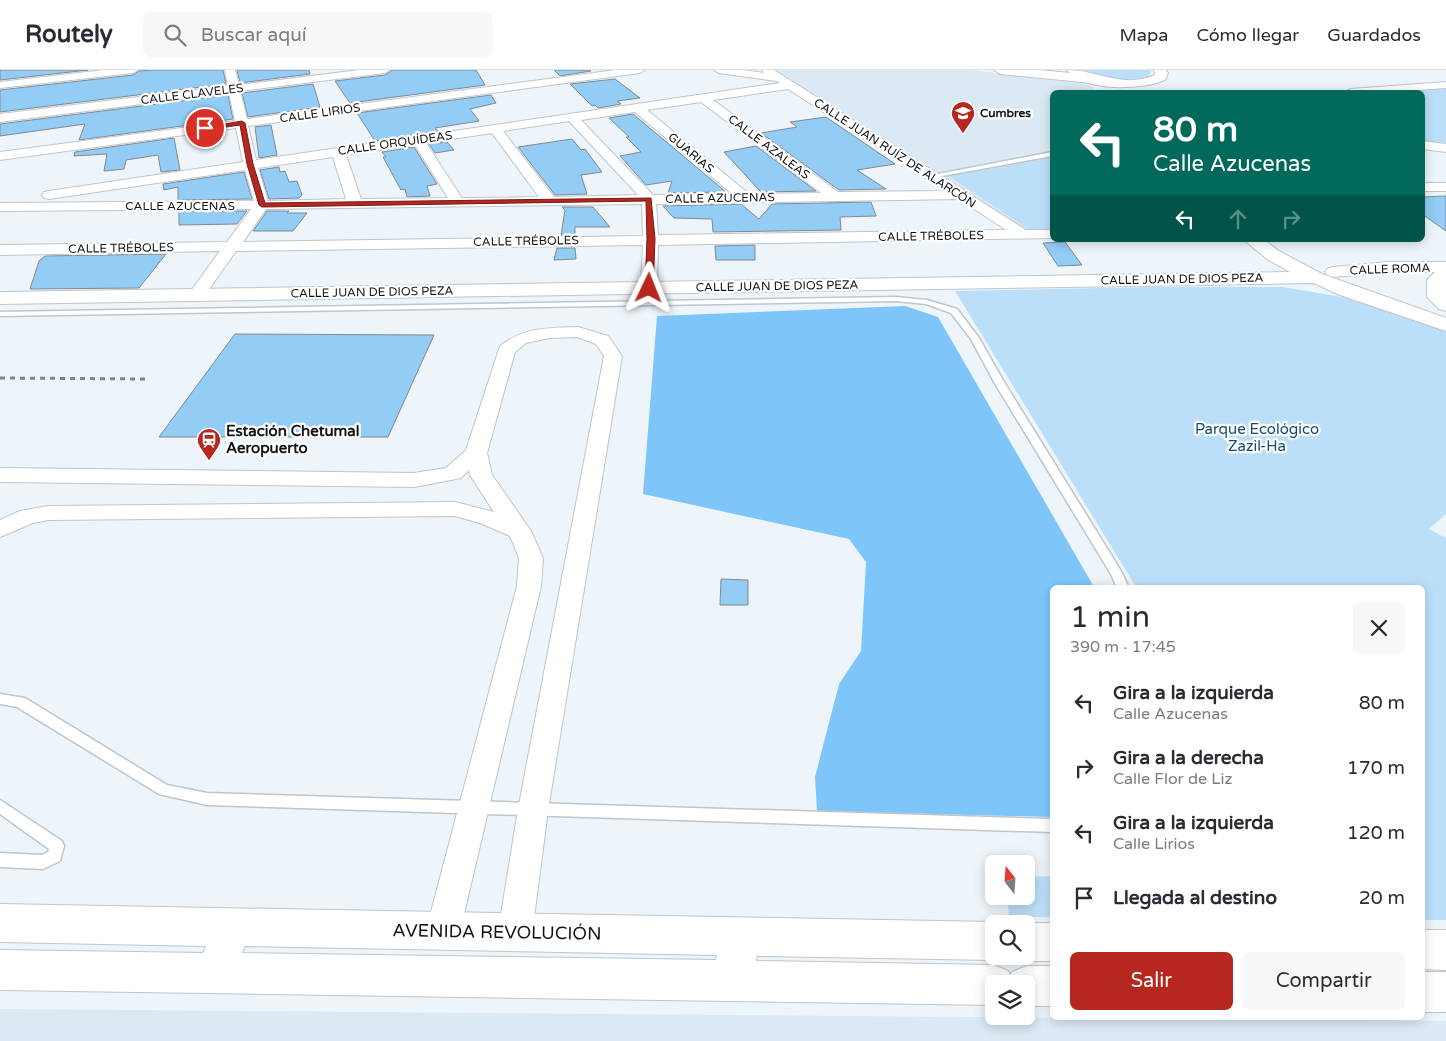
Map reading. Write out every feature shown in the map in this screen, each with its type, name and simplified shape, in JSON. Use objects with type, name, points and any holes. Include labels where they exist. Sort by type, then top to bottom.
[{"type":"main road","points":[[1000,70],[1130,88],[1156,80],[1161,77],[1162,73],[1160,70]]},
{"type":"main road","points":[[1073,70],[1102,84]]},
{"type":"main road","points":[[1256,242],[1273,255],[1324,275],[1446,312]]},
{"type":"main road","points":[[1281,242],[1344,290],[1446,325]]},
{"type":"main road","points":[[1446,272],[1436,280],[1437,297],[1446,305]]},
{"type":"main road","name":"CALLE JUAN DE DIOS PEZA","points":[[0,298],[1324,275]]},
{"type":"main road","name":"AVENIDA REVOLUCIÓN","points":[[0,923],[985,941]]},
{"type":"main road","points":[[214,974],[233,928]]},
{"type":"main road","points":[[734,981],[739,937]]},
{"type":"main road","points":[[1035,942],[1050,942]]},
{"type":"main road","points":[[0,970],[985,985]]},
{"type":"main road","points":[[1035,986],[1050,986]]},
{"type":"street","points":[[0,85],[133,70]]},
{"type":"street","points":[[196,295],[262,205],[250,164],[230,70]]},
{"type":"street","name":"CALLE CLAVELES","points":[[0,118],[385,70]]},
{"type":"street","name":"CALLE LIRIOS","points":[[0,156],[640,70]]},
{"type":"street","points":[[719,70],[785,82]]},
{"type":"street","name":"CALLE JUAN RUÍZ DE ALARCÓN","points":[[767,70],[1024,235]]},
{"type":"street","name":"CALLE ORQUÍDEAS","points":[[0,202],[703,98],[785,82]]},
{"type":"street","points":[[1379,90],[1446,85]]},
{"type":"street","name":"CALLE AZALEAS","points":[[703,98],[834,196]]},
{"type":"street","name":"GUARIAS","points":[[637,107],[745,198]]},
{"type":"street","points":[[572,117],[649,199],[651,239],[649,288]]},
{"type":"street","points":[[495,129],[550,201]]},
{"type":"street","points":[[418,140],[458,202]]},
{"type":"street","points":[[1425,145],[1446,148]]},
{"type":"street","points":[[338,151],[355,204]]},
{"type":"street","points":[[1425,187],[1446,186]]},
{"type":"street","name":"CALLE AZUCENAS","points":[[0,207],[960,195]]},
{"type":"street","name":"CALLE TRÉBOLES","points":[[0,250],[1050,234]]},
{"type":"street","name":"CALLE ROMA","points":[[1324,275],[1389,267],[1446,267]]},
{"type":"street","points":[[443,931],[529,586],[531,558],[519,531],[481,475],[476,453],[506,350],[520,339],[550,333],[578,332],[602,340],[613,356],[534,810],[516,933]]},
{"type":"street","points":[[1,474],[414,480],[453,473],[476,453]]},
{"type":"street","points":[[0,530],[28,516],[48,513],[454,509],[487,517],[519,531]]},
{"type":"lane","points":[[931,176],[1050,154]]},
{"type":"lane","points":[[0,314],[896,299],[926,302],[954,311],[976,338],[998,382],[1106,556],[1121,585]]},
{"type":"lane","points":[[0,699],[20,702],[164,790],[207,799],[1050,826]]},
{"type":"lane","points":[[0,806],[57,846],[55,856],[43,862],[0,860]]},
{"type":"shaded area","name":"Cumbres","points":[[777,70],[971,70],[1086,84],[1092,87],[1095,90],[1050,90],[1050,232],[1025,232]]},
{"type":"shaded area","points":[[905,306],[938,317],[1093,585],[1050,585],[1050,817],[817,811],[815,777],[839,684],[861,651],[866,562],[849,539],[643,494],[657,316]]},
{"type":"shaded area","points":[[0,1009],[985,1017],[985,1025],[1035,1025],[1035,1018],[1050,1018],[1050,1020],[1446,1021],[1446,1041],[0,1041]]},
{"type":"green space","points":[[1084,70],[1149,70],[1151,72],[1150,75],[1143,78],[1127,81],[1087,73]]},
{"type":"green space","points":[[1446,87],[1446,145],[1425,142],[1425,90],[1402,90]]},
{"type":"green space","points":[[1050,158],[1050,229],[1029,230],[949,176]]},
{"type":"green space","name":"Parque Ecológico Zazil-Ha","points":[[1148,287],[1283,287],[1342,297],[1446,331],[1446,514],[1429,529],[1446,538],[1446,920],[1425,920],[1425,585],[1135,585],[955,291]]},
{"type":"green space","points":[[1050,876],[1050,917],[1009,915],[1008,905],[1035,905],[1035,877]]},
{"type":"building","points":[[0,70],[88,70],[0,80]]},
{"type":"building","points":[[223,70],[226,84],[0,112],[0,90],[133,75],[139,71]]},
{"type":"building","points":[[237,70],[309,70],[310,74],[240,83]]},
{"type":"building","points":[[392,70],[476,70],[485,85],[350,103],[335,81],[385,75]]},
{"type":"building","points":[[554,70],[589,70],[591,71],[560,76]]},
{"type":"building","points":[[615,79],[640,98],[617,101],[621,104],[598,108],[595,105],[592,106],[570,84]]},
{"type":"building","points":[[313,84],[320,107],[248,117],[242,93]]},
{"type":"building","points":[[228,95],[233,119],[79,140],[85,124],[0,136],[0,124]]},
{"type":"building","points":[[491,95],[496,103],[470,109],[479,121],[435,128],[438,131],[375,141],[357,113]]},
{"type":"building","points":[[633,114],[726,192],[668,193],[672,181],[646,185],[620,156],[641,152],[626,137],[629,137],[609,118]]},
{"type":"building","points":[[826,117],[895,164],[857,170],[886,189],[839,190],[761,133],[797,127],[790,122]]},
{"type":"building","points":[[271,125],[277,155],[259,158],[255,127]]},
{"type":"building","points":[[174,138],[180,170],[161,172],[158,155],[126,160],[124,169],[104,171],[107,154],[74,156],[75,152]]},
{"type":"building","points":[[572,139],[581,150],[585,149],[602,172],[581,175],[587,194],[555,195],[518,147]]},
{"type":"building","points":[[447,142],[454,150],[435,153],[429,144]]},
{"type":"building","points":[[756,146],[816,191],[761,192],[724,152]]},
{"type":"building","points":[[414,147],[437,184],[427,186],[430,196],[407,197],[405,189],[401,190],[383,157],[386,157],[382,152]]},
{"type":"building","points":[[279,167],[280,172],[285,171],[289,182],[297,181],[302,195],[299,198],[269,199],[260,170]]},
{"type":"building","points":[[244,172],[252,199],[178,200],[178,187],[164,190],[163,184]]},
{"type":"building","points":[[1446,196],[1446,231],[1425,216],[1425,197]]},
{"type":"building","points":[[871,202],[876,216],[840,217],[841,230],[713,232],[712,219],[674,218],[663,206],[741,204],[759,219],[772,204]]},
{"type":"building","points":[[562,207],[593,207],[610,227],[575,227],[575,235],[561,235],[565,210]]},
{"type":"building","points":[[179,211],[247,211],[237,224],[179,225]]},
{"type":"building","points":[[267,211],[307,213],[293,231],[253,231]]},
{"type":"building","points":[[1065,242],[1082,265],[1058,266],[1043,243]]},
{"type":"building","points":[[755,245],[755,260],[716,260],[715,246]]},
{"type":"building","points":[[557,248],[575,248],[576,259],[554,260]]},
{"type":"building","points":[[166,254],[139,288],[30,289],[39,261],[45,256]]},
{"type":"building","points":[[235,334],[434,335],[388,437],[159,437]]},
{"type":"building","points":[[721,579],[748,580],[748,605],[720,605]]},
{"type":"railway","points":[[0,378],[147,379]]},
{"type":"place","name":"Cumbres","points":[[963,134]]},
{"type":"place","name":"Estación Chetumal Aeropuerto","points":[[209,461]]},
{"type":"route","points":[[205,128],[242,123],[250,164],[262,205],[649,199],[651,239],[649,288]]}]
